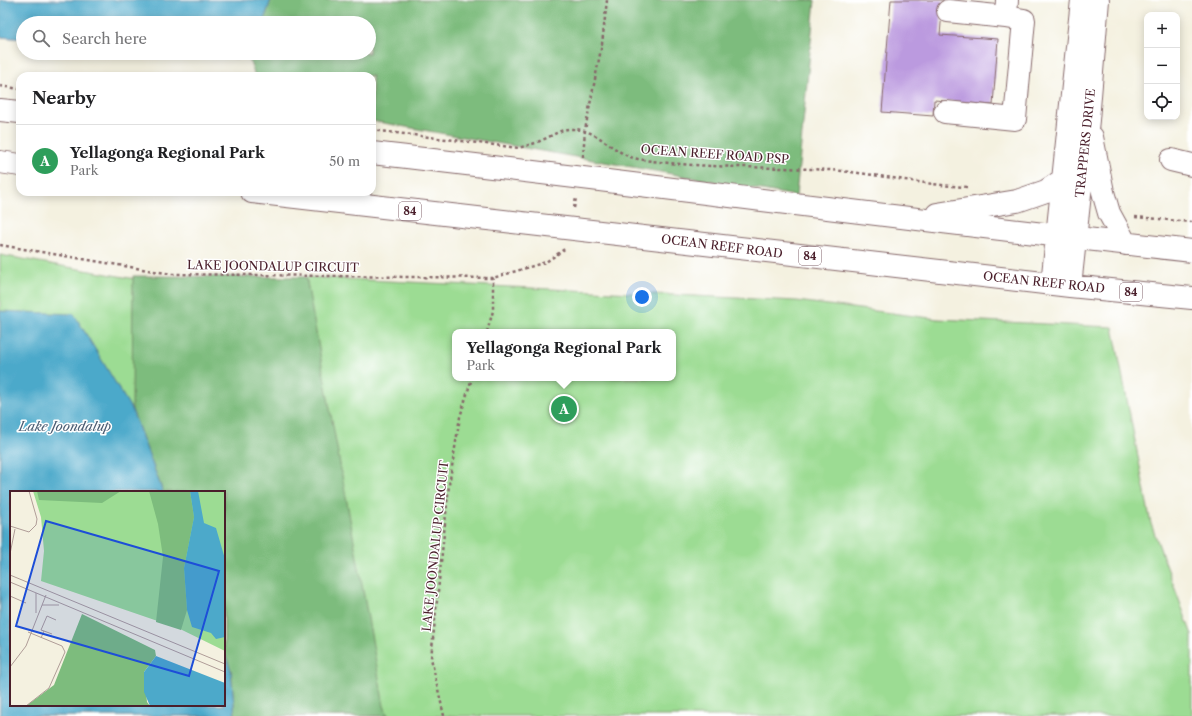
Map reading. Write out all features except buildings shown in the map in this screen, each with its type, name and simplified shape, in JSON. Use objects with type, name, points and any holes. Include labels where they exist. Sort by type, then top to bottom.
[{"type":"main road","name":"TRAPPERS DRIVE","points":[[1066,237],[1064,179],[1082,0]]},
{"type":"main road","name":"TRAPPERS DRIVE","points":[[1061,285],[1066,237],[1088,120],[1098,0]]},
{"type":"main road","points":[[945,112],[1015,119],[1024,20],[1006,8],[948,11]]},
{"type":"main road","points":[[0,110],[16,112]]},
{"type":"main road","points":[[1088,120],[1103,192],[1109,213],[1126,244]]},
{"type":"main road","points":[[376,153],[582,177],[1192,252]]},
{"type":"main road","points":[[1171,160],[1192,165]]},
{"type":"main road","points":[[0,162],[16,164]]},
{"type":"main road","points":[[910,218],[1017,201],[1046,191],[1064,179]]},
{"type":"main road","name":"OCEAN REEF ROAD","points":[[287,196],[1061,285],[1192,298]]},
{"type":"path","points":[[568,228],[582,177],[585,130],[602,44],[607,0]]},
{"type":"path","points":[[0,86],[16,88]]},
{"type":"path","name":"OCEAN REEF ROAD PSP","points":[[376,130],[519,148],[542,140],[559,131],[572,129],[585,130],[601,138],[616,149],[636,158],[697,164],[830,170],[959,187],[975,187]]},
{"type":"path","points":[[1134,217],[1192,222]]},
{"type":"path","name":"LAKE JOONDALUP CIRCUIT","points":[[0,245],[171,274],[492,278],[546,262],[567,248],[568,228]]},
{"type":"path","points":[[488,329],[494,311],[492,278]]},
{"type":"path","name":"LAKE JOONDALUP CIRCUIT","points":[[444,716],[431,658],[449,485],[460,417],[471,381]]},
{"type":"green space","points":[[271,0],[815,0],[796,196],[376,122],[376,72],[254,72],[249,60],[376,60],[376,16],[265,16]]},
{"type":"green space","points":[[0,255],[158,283],[308,289],[306,277],[797,301],[938,319],[1113,327],[1151,524],[1192,635],[1192,716],[0,716]]},
{"type":"green space","points":[[133,276],[306,277],[384,706],[388,716],[235,716],[231,670],[225,655],[225,491],[163,491],[132,410]]},
{"type":"water","points":[[0,0],[271,0],[265,16],[16,16],[16,38],[0,37]]},
{"type":"water","name":"Lake Joondalup","points":[[0,311],[74,314],[132,410],[163,491],[10,491],[10,706],[225,706],[225,655],[231,670],[235,716],[0,716]]},
{"type":"place","name":"Yellagonga Regional Park","points":[[564,409]]}]
